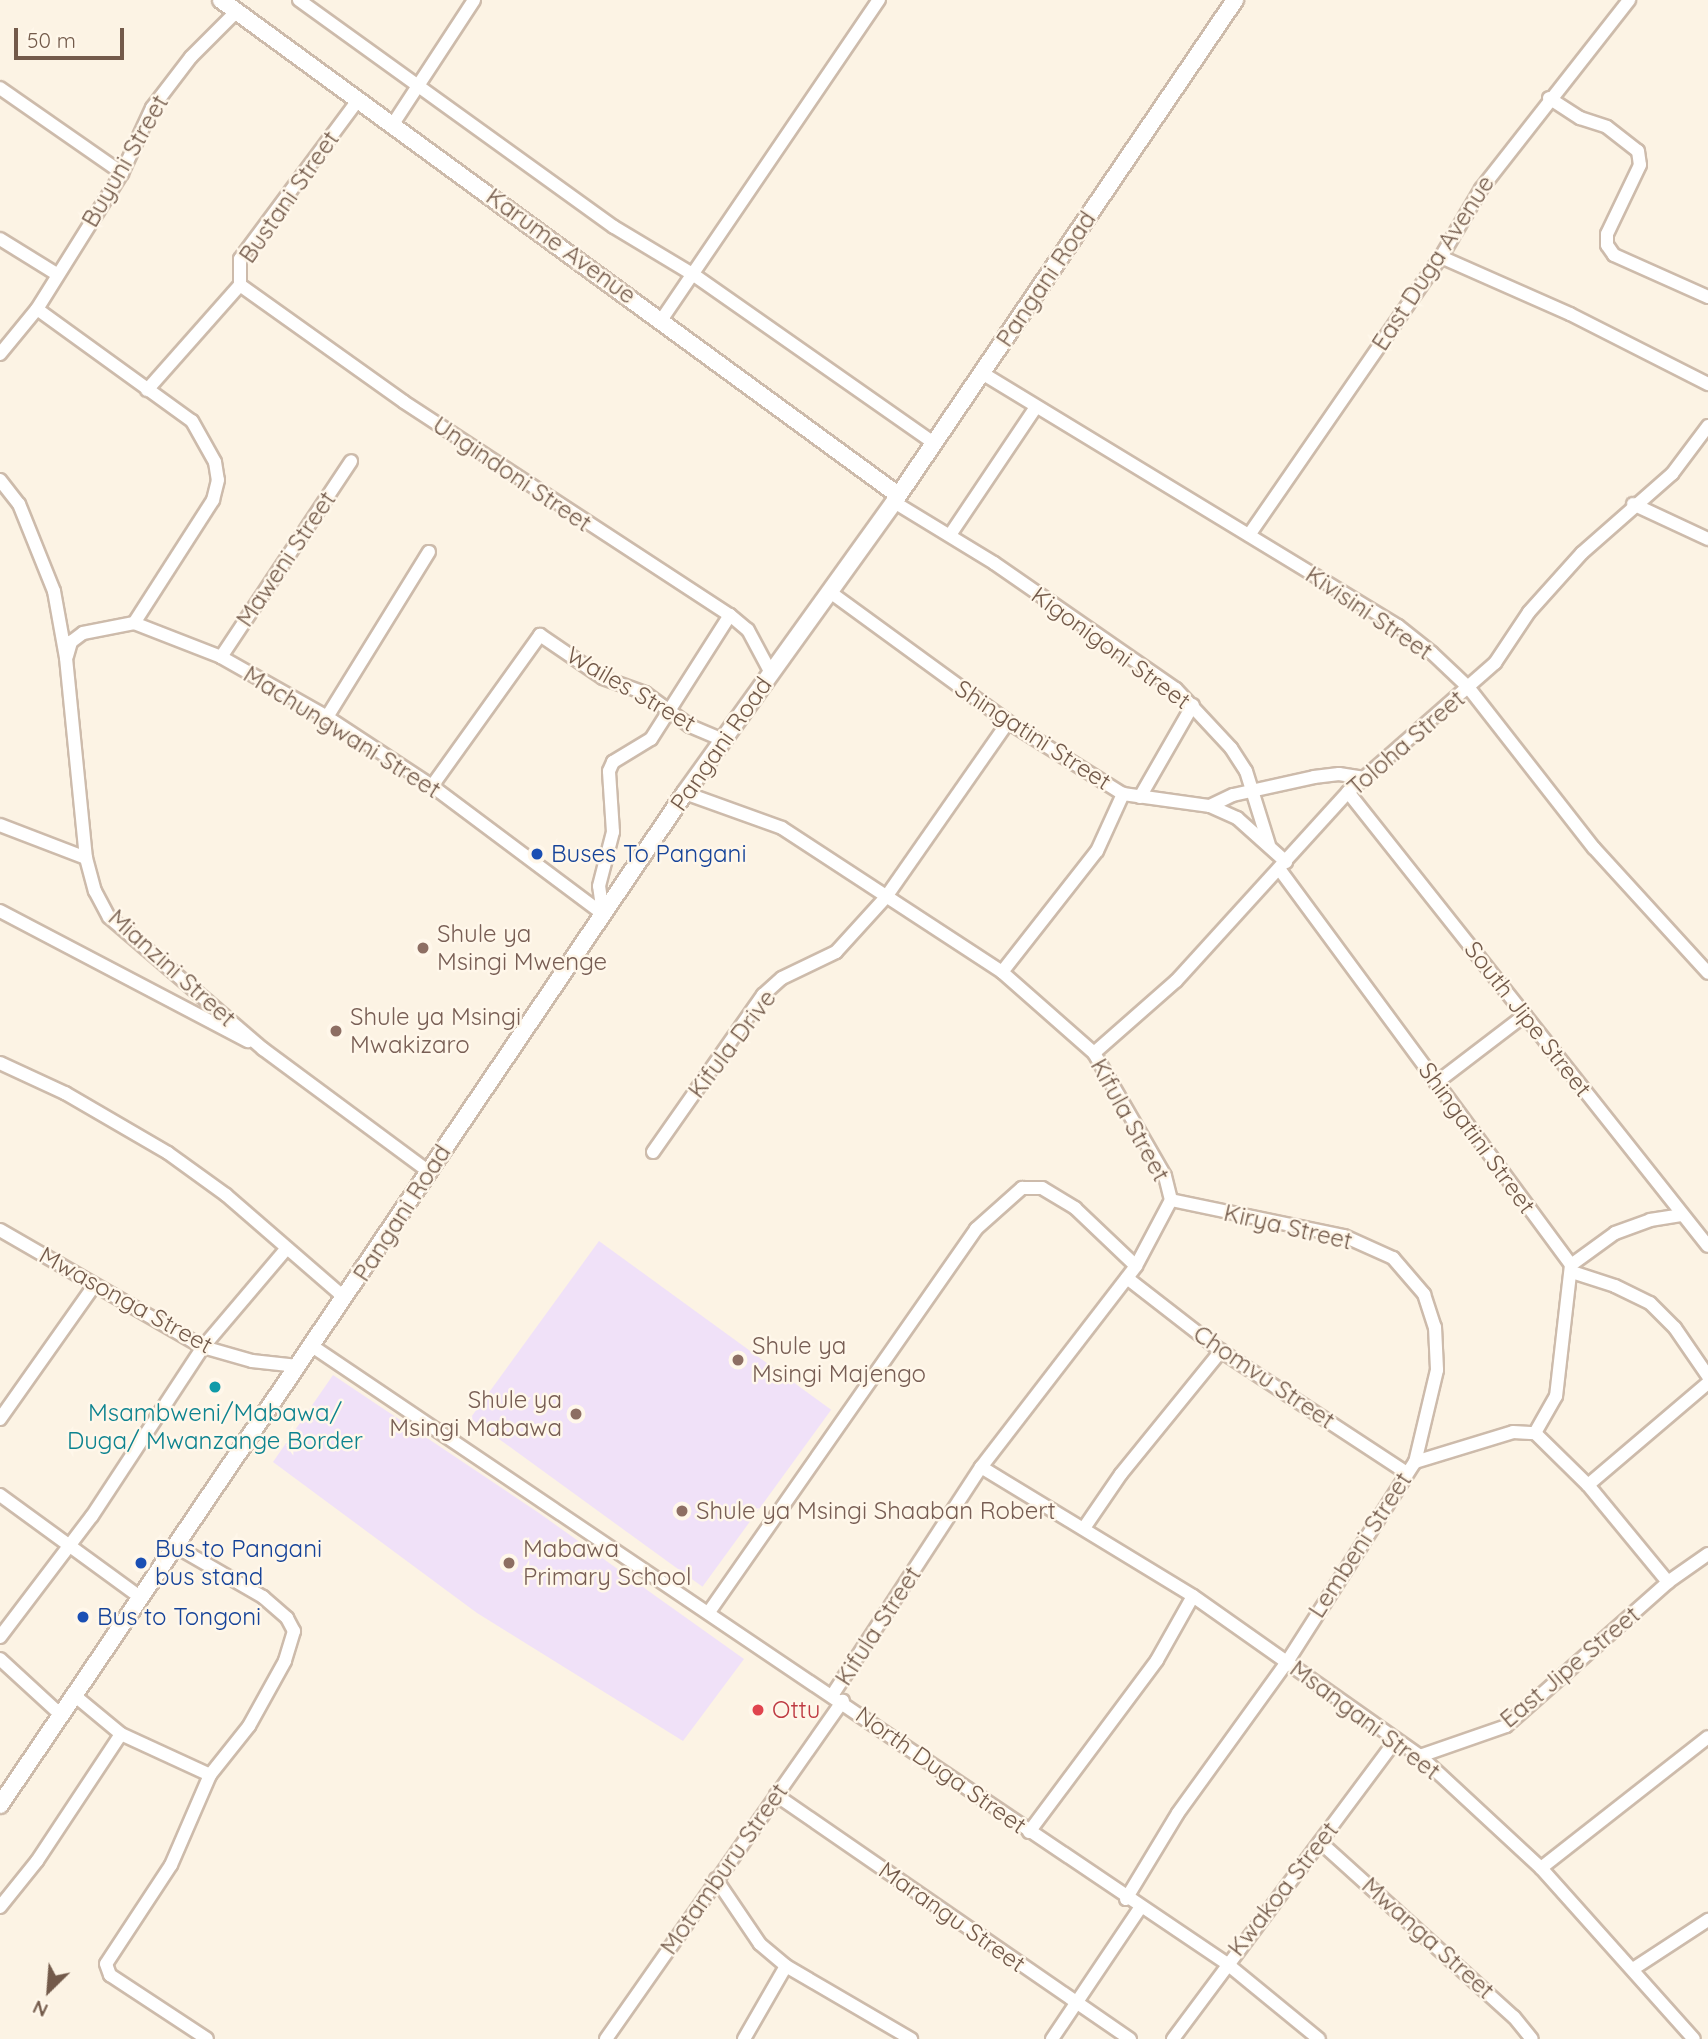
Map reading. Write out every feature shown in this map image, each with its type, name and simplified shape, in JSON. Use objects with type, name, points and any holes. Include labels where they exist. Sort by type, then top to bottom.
[{"type":"main road","name":"Karume Avenue","points":[[221,0],[358,100],[397,120],[896,499]]},
{"type":"main road","name":"Pangani Road","points":[[0,1805],[685,793],[896,499],[1236,0]]},
{"type":"street","points":[[299,0],[421,84],[614,227],[934,443]]},
{"type":"street","points":[[397,120],[474,0]]},
{"type":"street","points":[[662,319],[675,305],[879,0]]},
{"type":"street","name":"East Duga Avenue","points":[[1249,535],[1441,257],[1481,189],[1549,98],[1602,39],[1629,0]]},
{"type":"street","name":"Buyuni Street","points":[[0,354],[37,309],[55,274],[122,173],[152,108],[191,57],[237,11]]},
{"type":"street","points":[[0,88],[122,173]]},
{"type":"street","points":[[1549,98],[1580,118],[1607,127],[1638,151],[1640,165],[1607,234],[1607,246],[1614,255],[1708,298]]},
{"type":"street","name":"Bustani Street","points":[[147,390],[240,285],[240,259],[358,100]]},
{"type":"street","points":[[0,239],[55,274]]},
{"type":"street","points":[[1441,257],[1570,314],[1708,384]]},
{"type":"street","name":"Ungindoni Street","points":[[240,285],[415,409],[730,615],[748,630],[771,673]]},
{"type":"street","points":[[37,309],[192,421],[215,462],[218,480],[213,500],[134,623],[83,633],[71,642],[66,658]]},
{"type":"street","name":"Kivisini Street","points":[[982,373],[1398,626],[1468,687],[1594,848],[1682,948],[1708,973]]},
{"type":"street","points":[[950,536],[1036,407]]},
{"type":"street","name":"Toloha Street","points":[[1094,1053],[1176,981],[1348,792],[1495,663],[1538,602],[1633,504],[1672,474],[1708,426]]},
{"type":"street","name":"Maweni Street","points":[[221,657],[351,461]]},
{"type":"street","name":"Mianzini Street","points":[[0,480],[19,504],[54,591],[66,658],[86,858],[95,891],[109,917],[263,1049],[428,1171]]},
{"type":"street","name":"Kigonigoni Street","points":[[896,499],[1096,632],[1193,705],[1231,748],[1254,789],[1269,845]]},
{"type":"street","points":[[1633,504],[1708,539]]},
{"type":"street","points":[[327,717],[429,552]]},
{"type":"street","name":"Shingatini Street","points":[[830,592],[1008,722],[1123,794],[1180,799],[1210,806],[1237,818],[1269,845],[1571,1269]]},
{"type":"street","points":[[603,914],[598,886],[613,832],[609,771],[613,762],[651,740],[730,615]]},
{"type":"street","name":"Machungwani Street","points":[[134,623],[221,657],[327,717],[432,786],[603,914]]},
{"type":"street","name":"Wailes Street","points":[[432,786],[540,635],[603,678],[645,693],[690,726],[723,740]]},
{"type":"street","points":[[1140,797],[1193,705]]},
{"type":"street","name":"Kifula Drive","points":[[653,1152],[763,995],[782,978],[836,952],[886,897],[1008,722]]},
{"type":"street","points":[[1210,806],[1254,789],[1339,774],[1363,778]]},
{"type":"street","name":"South Jipe Street","points":[[1348,792],[1708,1246]]},
{"type":"street","name":"Kifula Street","points":[[685,793],[782,828],[1002,972],[1094,1053],[1165,1176],[1171,1199],[1136,1266],[981,1467],[839,1698]]},
{"type":"street","points":[[1002,972],[1097,851],[1123,794]]},
{"type":"street","points":[[0,825],[86,858]]},
{"type":"street","points":[[0,911],[263,1049]]},
{"type":"street","points":[[1682,948],[1708,981]]},
{"type":"street","points":[[1436,1083],[1525,1015]]},
{"type":"street","points":[[0,1063],[65,1093],[168,1153],[226,1195],[345,1298]]},
{"type":"street","points":[[709,1612],[975,1229],[1022,1188],[1042,1188],[1075,1208],[1136,1266]]},
{"type":"street","name":"Kirya Street","points":[[1171,1199],[1344,1236],[1393,1258],[1424,1294],[1435,1327],[1437,1370],[1410,1467]]},
{"type":"street","points":[[1668,1582],[1588,1485],[1535,1433],[1556,1396],[1571,1269],[1615,1233],[1650,1220],[1683,1215]]},
{"type":"street","name":"Mwasonga Street","points":[[0,1230],[93,1287],[203,1347],[252,1361],[298,1366]]},
{"type":"street","points":[[0,1637],[72,1545],[203,1347],[286,1249]]},
{"type":"street","points":[[1571,1269],[1650,1303],[1675,1328],[1708,1376]]},
{"type":"street","name":"Chomvu Street","points":[[1127,1278],[1221,1351],[1410,1467]]},
{"type":"street","points":[[0,1419],[93,1287]]},
{"type":"street","name":"North Duga Street","points":[[312,1346],[839,1698],[1126,1899],[1226,1963],[1320,2039]]},
{"type":"street","points":[[1084,1528],[1121,1474],[1139,1458],[1221,1351]]},
{"type":"street","points":[[1588,1485],[1708,1384]]},
{"type":"street","name":"Lembeni Street","points":[[1126,1899],[1178,1813],[1287,1662],[1410,1467],[1513,1432],[1535,1433]]},
{"type":"street","name":"Msangani Street","points":[[981,1467],[1193,1596],[1395,1741],[1420,1756],[1541,1868],[1694,2039]]},
{"type":"street","points":[[0,1495],[141,1598]]},
{"type":"street","points":[[175,1546],[263,1597],[287,1618],[293,1631],[285,1661],[249,1726],[210,1775],[171,1865],[106,1964],[110,1975],[207,2039]]},
{"type":"street","name":"East Jipe Street","points":[[1420,1756],[1506,1726],[1668,1582],[1708,1554]]},
{"type":"street","points":[[1029,1832],[1157,1660],[1193,1596]]},
{"type":"street","points":[[0,1658],[61,1715]]},
{"type":"street","points":[[75,1695],[121,1734],[210,1775]]},
{"type":"street","name":"Motamburu Street","points":[[606,2039],[776,1795],[839,1698]]},
{"type":"street","points":[[0,1907],[37,1861],[121,1734]]},
{"type":"street","points":[[1541,1868],[1708,1737]]},
{"type":"street","name":"Kwakoa Street","points":[[1173,2039],[1226,1963],[1279,1902],[1395,1741]]},
{"type":"street","name":"Marangu Street","points":[[776,1795],[1130,2039]]},
{"type":"street","name":"Mwanga Street","points":[[1320,1842],[1514,2017],[1532,2039]]},
{"type":"street","points":[[716,1879],[760,1944],[786,1966],[894,2035],[911,2039]]},
{"type":"street","points":[[1052,2039],[1140,1908]]},
{"type":"street","points":[[1633,1969],[1708,1920]]},
{"type":"street","points":[[744,2039],[786,1966]]},
{"type":"shaded area","points":[[599,1241],[831,1410],[702,1587],[470,1418]]},
{"type":"shaded area","name":"Mabawa Primary School","points":[[333,1375],[539,1513],[744,1659],[683,1741],[477,1613],[273,1462]]},
{"type":"place","name":"Buses To Pangani","points":[[537,854]]},
{"type":"place","name":"Shule ya Msingi Mwenge","points":[[423,948]]},
{"type":"place","name":"Shule ya Msingi Mwakizaro","points":[[336,1031]]},
{"type":"place","name":"Shule ya Msingi Majengo","points":[[738,1360]]},
{"type":"place","name":"Msambweni/Mabawa/ Duga/ Mwanzange Border","points":[[215,1387]]},
{"type":"place","name":"Shule ya Msingi Mabawa","points":[[576,1414]]},
{"type":"place","name":"Shule ya Msingi Shaaban Robert","points":[[682,1511]]},
{"type":"place","name":"Bus to Pangani bus stand","points":[[141,1563]]},
{"type":"place","name":"Mabawa Primary School","points":[[509,1563]]},
{"type":"place","name":"Bus to Tongoni","points":[[83,1617]]},
{"type":"place","name":"Ottu","points":[[758,1710]]}]
